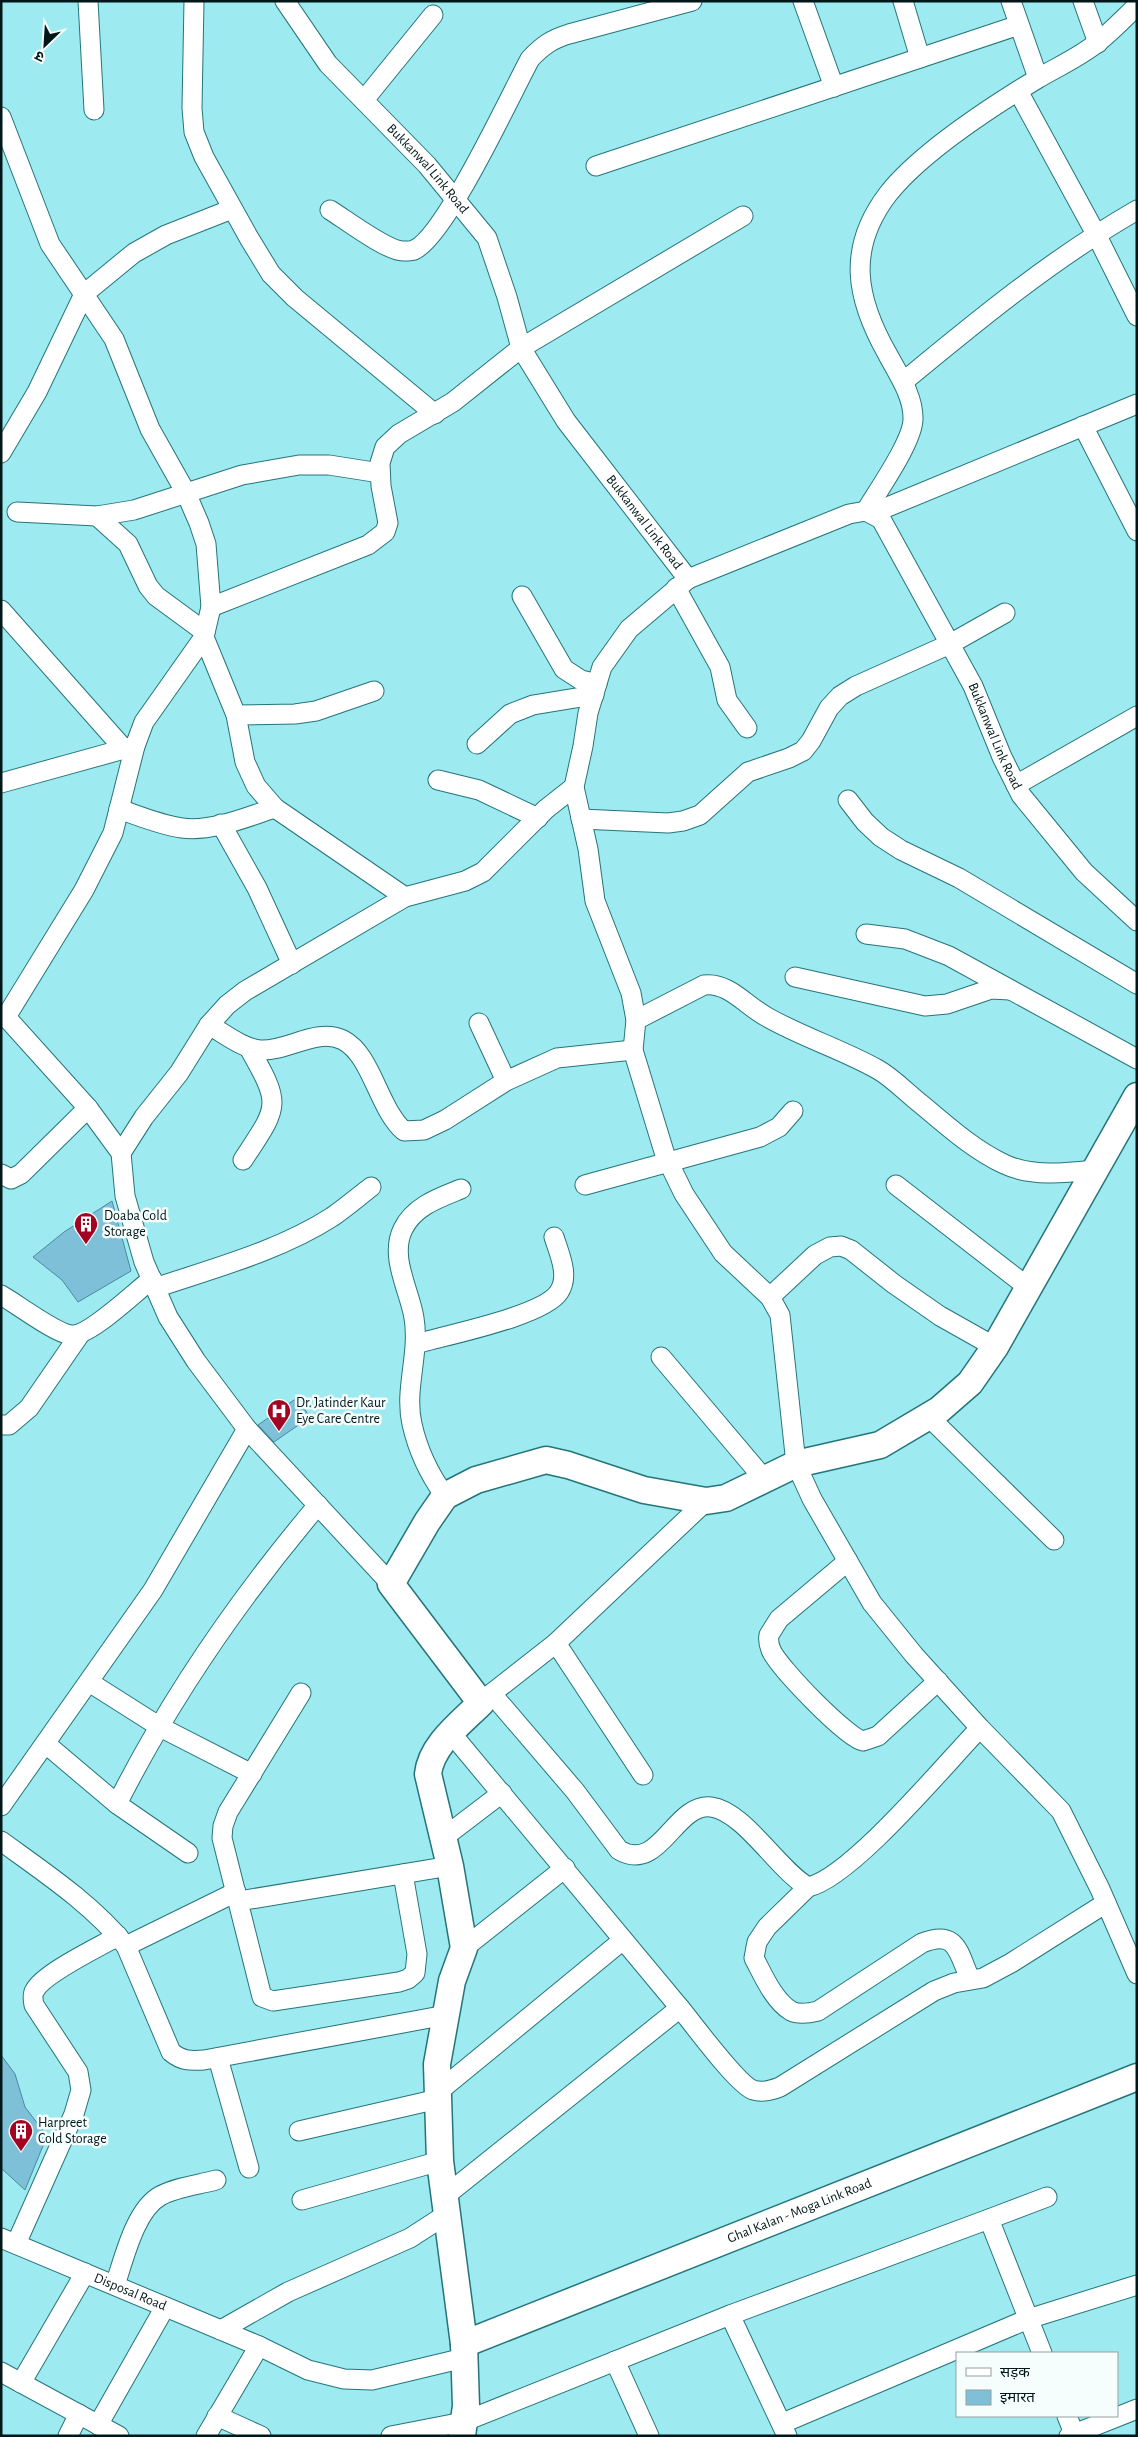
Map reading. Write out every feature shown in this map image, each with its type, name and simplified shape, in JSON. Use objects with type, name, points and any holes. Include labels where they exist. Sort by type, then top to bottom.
[{"type":"street","points":[[88,1],[94,110]]},
{"type":"street","points":[[194,1],[192,108],[194,132],[204,157],[232,209],[262,260],[277,280],[295,298],[435,414]]},
{"type":"street","name":"Bukkanwal Link Road","points":[[285,1],[328,64],[427,165],[487,238],[507,297],[521,348],[566,421],[682,583],[849,514],[870,512],[881,519],[973,686],[1021,795],[1084,872],[1133,911]]},
{"type":"street","points":[[330,210],[383,244],[401,251],[414,250],[426,240],[456,201],[530,59],[541,47],[551,40],[570,34],[692,1]]},
{"type":"street","points":[[803,1],[834,87]]},
{"type":"street","points":[[903,1],[920,58]]},
{"type":"street","points":[[1011,1],[1038,78]]},
{"type":"street","points":[[1083,1],[1098,43]]},
{"type":"street","points":[[870,512],[911,430],[913,418],[903,382],[875,333],[865,306],[859,264],[868,230],[889,194],[940,144],[1038,78],[1098,43],[1137,6]]},
{"type":"street","points":[[364,100],[433,15]]},
{"type":"street","points":[[596,166],[1019,25]]},
{"type":"street","points":[[1018,91],[1096,234],[1137,316]]},
{"type":"street","points":[[1,117],[50,244],[114,339],[150,429],[186,493],[206,544],[211,607],[204,635],[144,722],[130,748],[113,834],[84,890],[4,1019],[88,1108],[121,1153],[125,1196],[144,1262],[168,1317],[196,1361],[246,1428],[391,1584],[486,1698],[575,1792],[619,1850],[628,1855],[639,1856],[652,1849],[685,1817],[699,1808],[712,1807],[723,1811],[741,1823],[791,1875],[808,1887]]},
{"type":"street","points":[[1,453],[37,392],[84,294],[142,249],[166,235],[232,209]]},
{"type":"street","points":[[903,382],[995,306],[1096,234],[1137,210]]},
{"type":"street","points":[[211,607],[368,545],[378,538],[385,532],[388,523],[380,463],[385,448],[399,434],[435,414],[481,382],[521,348],[742,216]]},
{"type":"street","points":[[870,512],[1137,404]]},
{"type":"street","points":[[1084,426],[1137,532]]},
{"type":"street","points":[[17,512],[97,516],[134,510],[242,475],[299,465],[329,465],[380,473]]},
{"type":"street","points":[[97,516],[128,544],[136,556],[148,586],[156,596],[204,635],[236,715],[245,762],[256,786],[275,808],[405,897]]},
{"type":"street","points":[[747,728],[727,700],[720,667],[682,583],[629,629],[602,667],[595,690],[574,787],[595,901],[631,993],[636,1020],[632,1050],[668,1162],[684,1194],[723,1253],[770,1297],[780,1315],[796,1464],[812,1499],[872,1604],[980,1728],[1061,1811],[1106,1903],[1137,1974]]},
{"type":"street","points":[[522,596],[564,668],[595,690]]},
{"type":"street","points":[[1,610],[130,748]]},
{"type":"street","points":[[581,820],[668,823],[683,821],[700,815],[748,772],[789,758],[803,750],[812,740],[828,708],[840,696],[856,686],[950,644],[1005,613]]},
{"type":"street","points":[[477,744],[510,714],[533,704],[595,690]]},
{"type":"street","points":[[236,715],[309,712],[374,691]]},
{"type":"street","points":[[1016,785],[1137,716]]},
{"type":"street","points":[[1,783],[130,748]]},
{"type":"street","points":[[438,780],[479,790],[538,818]]},
{"type":"street","points":[[121,1153],[144,1117],[179,1073],[209,1026],[227,1005],[245,991],[405,897],[465,881],[483,872],[538,818],[574,787]]},
{"type":"street","points":[[848,800],[876,832],[901,850],[959,878],[1137,984]]},
{"type":"street","points":[[119,809],[165,825],[183,828],[206,828],[275,808]]},
{"type":"street","points":[[221,824],[257,888],[292,964]]},
{"type":"street","points":[[866,934],[905,939],[924,945],[1012,990],[1137,1059]]},
{"type":"street","points":[[795,977],[925,1006],[947,1004],[991,989],[1012,990]]},
{"type":"street","points":[[636,1020],[690,992],[715,984],[727,989],[761,1014],[788,1029],[878,1070],[978,1150],[1005,1165],[1029,1171],[1061,1173],[1094,1170]]},
{"type":"street","points":[[479,1023],[506,1081]]},
{"type":"street","points":[[209,1026],[249,1048],[263,1050],[318,1037],[343,1040],[363,1061],[387,1112],[404,1131],[424,1130],[445,1120],[506,1081],[557,1058],[632,1050]]},
{"type":"street","points":[[243,1160],[267,1123],[273,1109],[273,1097],[268,1080],[249,1048]]},
{"type":"street","points":[[391,1584],[427,1522],[446,1496],[476,1480],[546,1460],[644,1490],[706,1501],[726,1498],[796,1464],[880,1445],[928,1416],[970,1383],[995,1347],[1137,1096]]},
{"type":"street","points":[[1,1174],[11,1179],[21,1174],[88,1108]]},
{"type":"street","points":[[584,1185],[770,1133],[779,1127],[793,1111]]},
{"type":"street","points":[[896,1185],[1029,1288]]},
{"type":"street","points":[[1,1295],[70,1335],[80,1334],[153,1283],[237,1260],[301,1234],[332,1216],[371,1187]]},
{"type":"street","points":[[446,1496],[431,1477],[420,1452],[412,1423],[409,1398],[416,1344],[414,1318],[398,1256],[402,1230],[410,1218],[421,1208],[433,1201],[461,1190]]},
{"type":"street","points":[[416,1344],[523,1314],[547,1304],[560,1292],[564,1276],[563,1262],[554,1237]]},
{"type":"street","points":[[770,1297],[815,1255],[830,1247],[841,1246],[852,1250],[894,1284],[940,1316],[995,1347]]},
{"type":"street","points":[[1,1425],[9,1425],[29,1408],[80,1334]]},
{"type":"street","points":[[661,1356],[765,1480]]},
{"type":"street","points":[[928,1416],[1054,1540]]},
{"type":"street","points":[[1,1806],[153,1590],[246,1428]]},
{"type":"street","points":[[463,2429],[466,2406],[464,2351],[440,2161],[436,2064],[452,1981],[464,1948],[450,1866],[428,1774],[429,1764],[435,1752],[451,1733],[486,1698],[556,1643],[706,1501]]},
{"type":"street","points":[[117,1804],[186,1685],[271,1561],[318,1505]]},
{"type":"street","points":[[848,1561],[779,1619],[769,1635],[772,1652],[815,1702],[850,1734],[864,1741],[878,1736],[938,1681]]},
{"type":"street","points":[[556,1643],[643,1775]]},
{"type":"street","points":[[90,1682],[160,1727],[252,1774]]},
{"type":"street","points":[[300,1692],[228,1812],[223,1826],[222,1838],[261,1994],[265,2000],[273,2001],[399,1982],[415,1974],[417,1954],[403,1874]]},
{"type":"street","points":[[970,1979],[954,1943],[946,1938],[936,1938],[922,1944],[818,2011],[805,2014],[791,2011],[779,1999],[754,1958],[757,1942],[766,1927],[808,1887],[828,1880],[845,1867],[894,1819],[980,1728]]},
{"type":"street","points":[[451,1733],[743,2084],[761,2092],[780,2087],[934,1992],[970,1979],[983,1978],[1004,1967],[1106,1903]]},
{"type":"street","points":[[46,1744],[117,1804],[188,1853]]},
{"type":"street","points":[[443,1838],[502,1793]]},
{"type":"street","points":[[1,1841],[93,1910],[122,1941],[171,2052],[178,2058],[188,2061],[218,2058],[446,2015]]},
{"type":"street","points":[[8,2241],[74,2114],[81,2090],[78,2072],[34,2005],[35,1990],[45,1978],[122,1941],[237,1896],[450,1866]]},
{"type":"street","points":[[464,1948],[565,1868]]},
{"type":"street","points":[[298,2131],[438,2096],[623,1940]]},
{"type":"street","points":[[221,2330],[288,2292],[410,2238],[446,2205],[680,2008]]},
{"type":"street","points":[[218,2058],[249,2168]]},
{"type":"street","name":"Ghal Kalan - Moga Link Road","points":[[464,2351],[1137,2077]]},
{"type":"street","points":[[302,2200],[440,2161]]},
{"type":"street","points":[[115,2285],[139,2219],[148,2205],[159,2196],[178,2189],[216,2180]]},
{"type":"street","points":[[391,2436],[463,2429],[615,2361],[730,2315],[1048,2197]]},
{"type":"street","points":[[989,2219],[1042,2352]]},
{"type":"street","name":"Disposal Road","points":[[8,2241],[259,2346],[308,2370],[344,2379],[372,2380],[464,2351]]},
{"type":"street","points":[[21,2382],[85,2273]]},
{"type":"street","points":[[957,2352],[1028,2320],[1137,2285]]},
{"type":"street","points":[[98,2425],[165,2307]]},
{"type":"street","points":[[730,2315],[785,2430],[956,2353]]},
{"type":"street","points":[[206,2436],[259,2346]]},
{"type":"street","points":[[615,2361],[649,2436]]},
{"type":"street","points":[[1,2372],[119,2436]]},
{"type":"street","points":[[1118,2416],[1137,2408]]},
{"type":"street","points":[[68,2436],[79,2414]]},
{"type":"street","points":[[217,2416],[261,2436]]},
{"type":"street","points":[[1067,2417],[1073,2435],[1116,2417]]},
{"type":"building","name":"Doaba Cold Storage","points":[[112,1201],[131,1271],[78,1302],[62,1280],[33,1257],[64,1232]]},
{"type":"building","points":[[297,1398],[310,1417],[274,1442],[258,1425]]},
{"type":"building","name":"Harpreet Cold Storage","points":[[1,2055],[15,2074],[25,2107],[47,2136],[25,2190],[1,2168]]},
{"type":"place","name":"Doaba Cold Storage","points":[[86,1245]]},
{"type":"place","name":"Dr. Jatinder Kaur Eye Care Centre","points":[[279,1432]]},
{"type":"place","name":"Harpreet Cold Storage","points":[[21,2152]]}]
